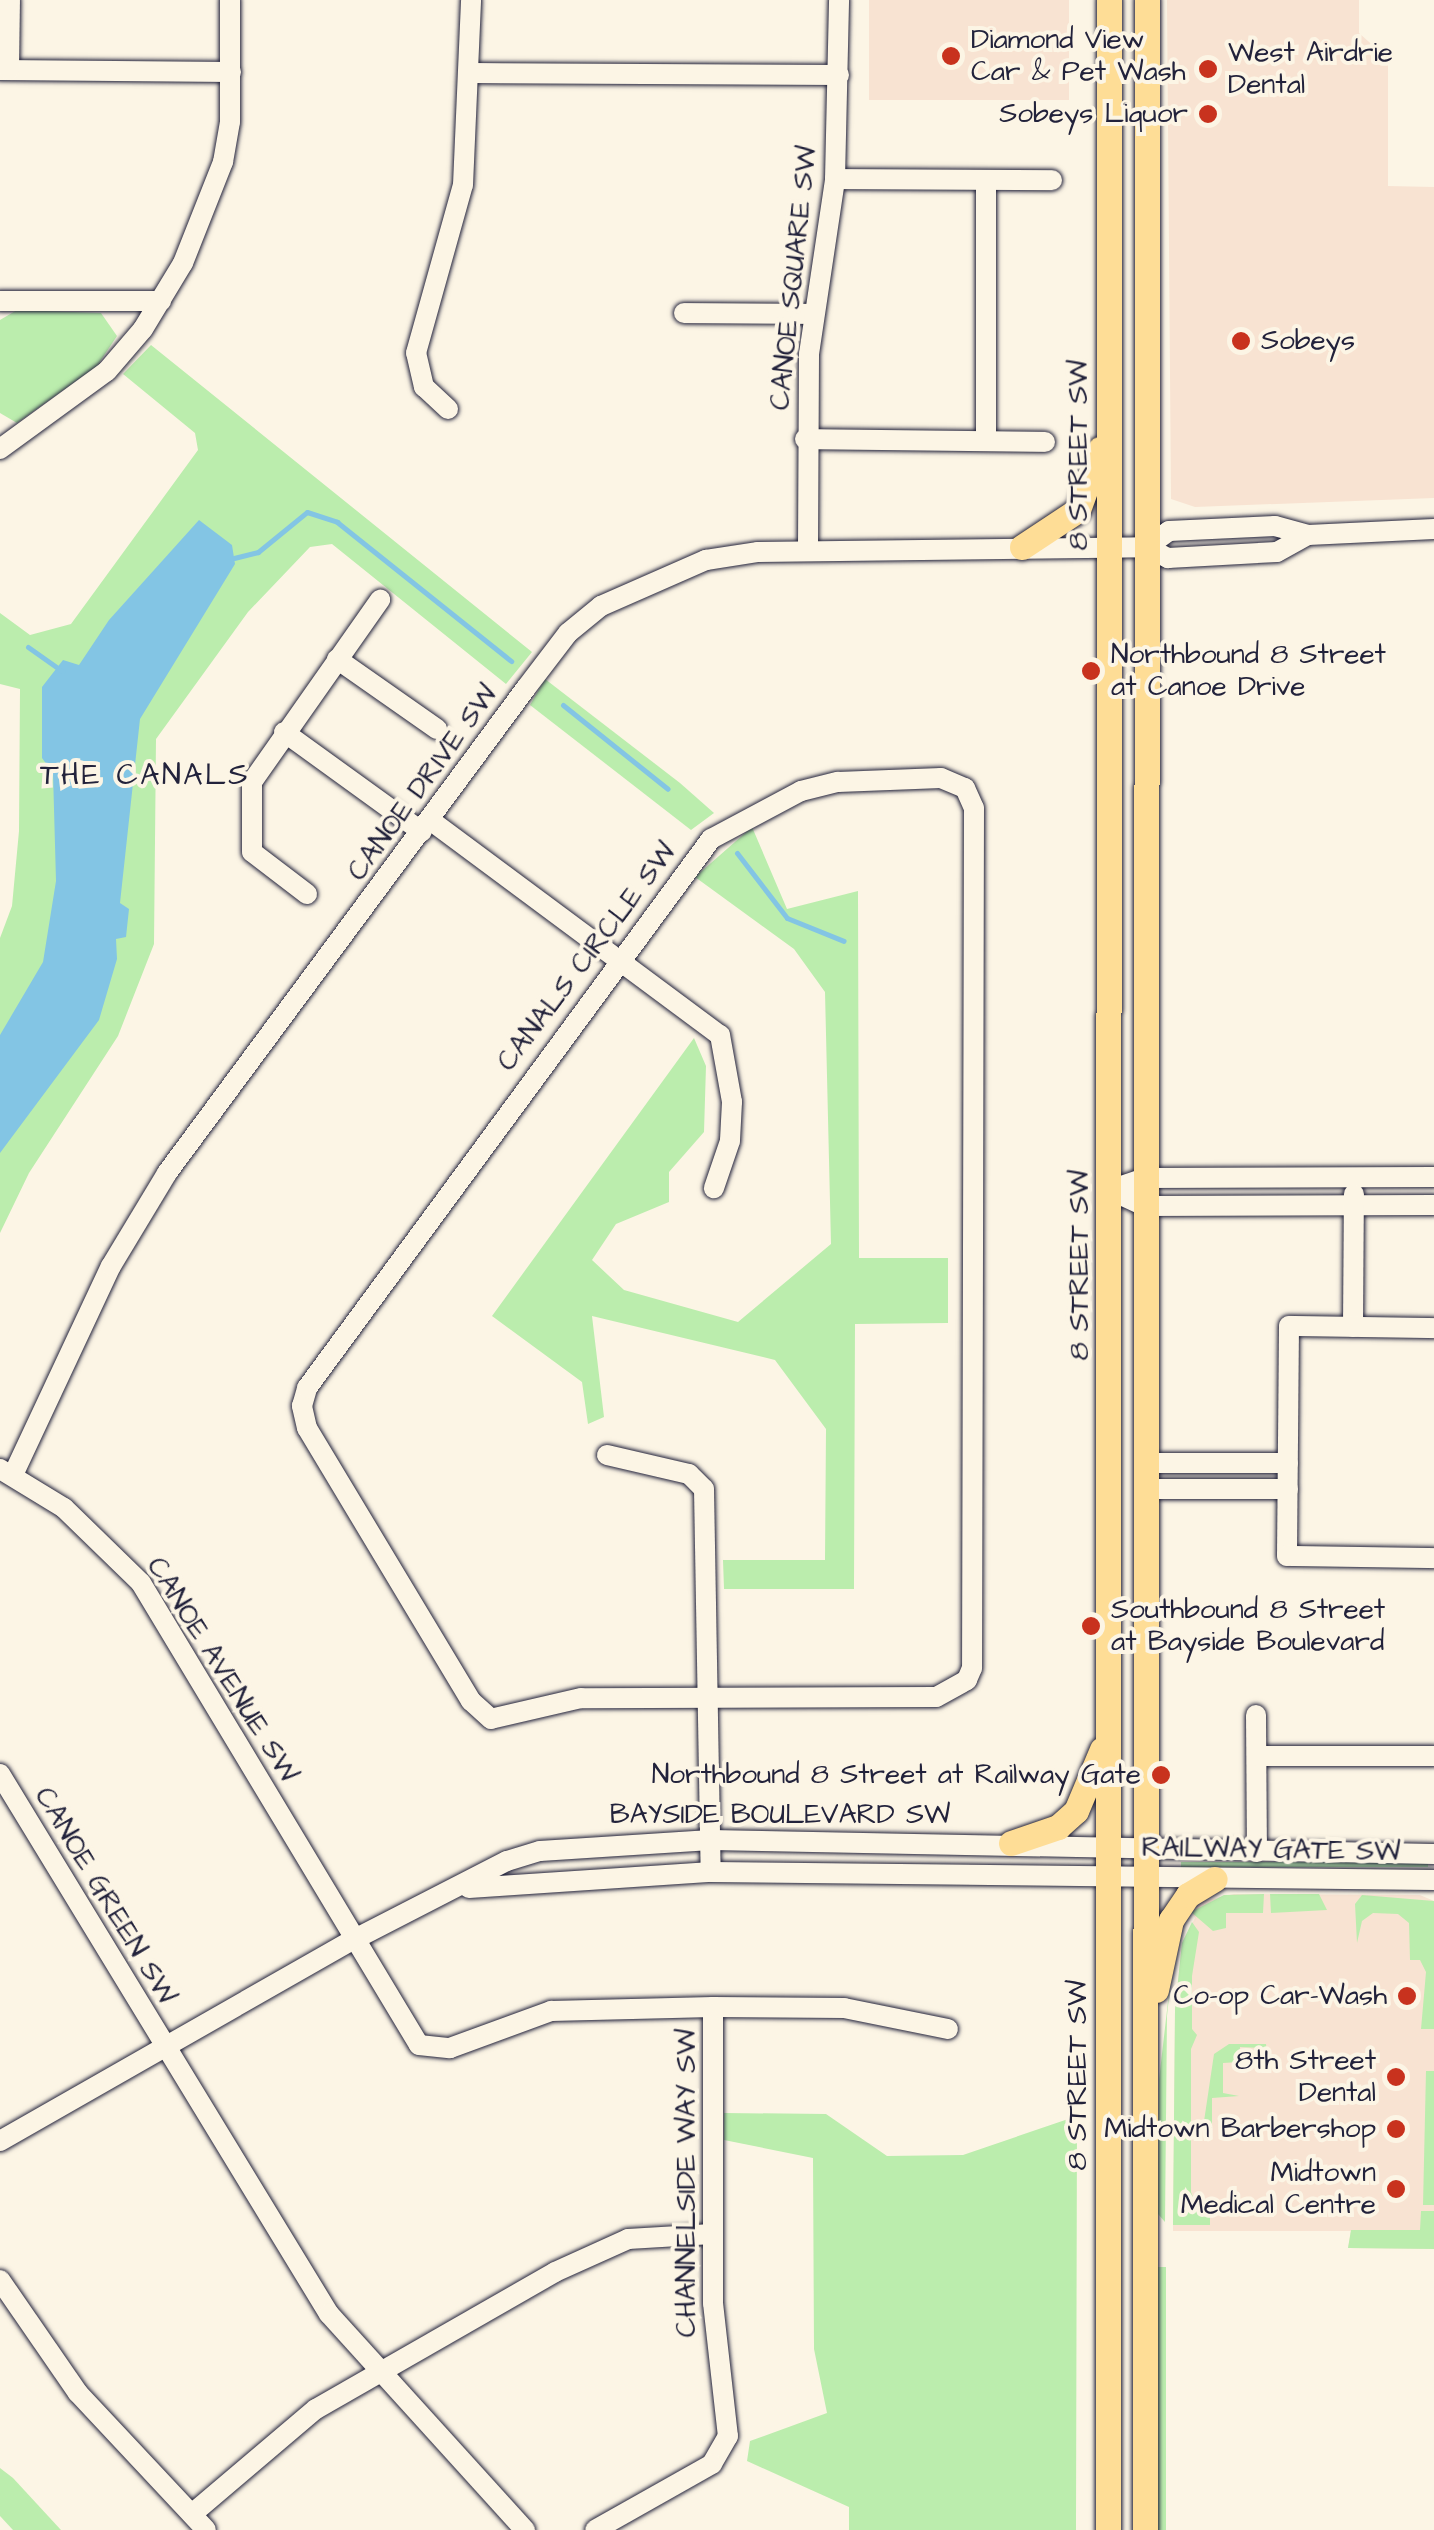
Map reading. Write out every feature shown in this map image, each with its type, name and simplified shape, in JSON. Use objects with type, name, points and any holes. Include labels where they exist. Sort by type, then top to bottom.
[{"type":"main road","name":"8 STREET SW","points":[[1108,2530],[1109,0]]},
{"type":"main road","points":[[1145,2530],[1147,0]]},
{"type":"main road","points":[[1022,547],[1078,510],[1108,426]]},
{"type":"main road","points":[[1011,1843],[1058,1828],[1076,1811],[1108,1735]]},
{"type":"main road","points":[[1145,2039],[1171,1920],[1188,1895],[1215,1879]]},
{"type":"street","points":[[10,0],[4,70],[231,72]]},
{"type":"street","points":[[0,449],[107,370],[161,301],[183,263],[222,162],[231,72],[230,0]]},
{"type":"street","points":[[448,409],[424,387],[416,353],[463,185],[472,73],[471,0]]},
{"type":"street","name":"CANOE SQUARE SW","points":[[808,548],[805,439],[812,314],[836,179],[839,0]]},
{"type":"street","points":[[472,73],[839,75]]},
{"type":"street","points":[[836,179],[1052,180]]},
{"type":"street","points":[[986,180],[986,441]]},
{"type":"street","points":[[0,301],[161,301]]},
{"type":"street","points":[[684,313],[812,314]]},
{"type":"street","points":[[805,439],[1045,442]]},
{"type":"street","points":[[1147,547],[1169,531],[1275,526],[1308,535],[1434,529]]},
{"type":"street","name":"CANOE DRIVE SW","points":[[6,1472],[111,1266],[167,1173],[568,633],[602,606],[706,560],[808,548],[1147,547]]},
{"type":"street","points":[[307,894],[252,852],[252,782],[380,600]]},
{"type":"street","points":[[337,658],[436,730]]},
{"type":"street","points":[[284,732],[620,956],[709,1022],[727,1050],[730,1141],[714,1188]]},
{"type":"street","name":"CANALS CIRCLE SW","points":[[878,778],[942,778],[972,796],[972,1668],[959,1689],[936,1697],[707,1694],[580,1698],[491,1719],[471,1701],[307,1428],[302,1406],[314,1377],[620,956],[711,839],[756,810],[820,786],[878,778]]},
{"type":"street","points":[[1110,1190],[1146,1178],[1434,1178]]},
{"type":"street","points":[[1353,1327],[1354,1178]]},
{"type":"street","points":[[1110,1190],[1146,1206],[1434,1206]]},
{"type":"street","points":[[1434,1328],[1289,1326],[1287,1556],[1434,1558]]},
{"type":"street","points":[[606,1455],[689,1474],[704,1488],[711,1872]]},
{"type":"street","points":[[1145,1476],[1288,1463]]},
{"type":"street","name":"CANOE AVENUE SW","points":[[6,1472],[64,1508],[141,1583],[353,1940]]},
{"type":"street","points":[[1145,1476],[1288,1489]]},
{"type":"street","points":[[1256,1715],[1257,1852]]},
{"type":"street","points":[[1257,1756],[1434,1756]]},
{"type":"street","name":"CANOE GREEN SW","points":[[0,1774],[291,2259],[376,2369],[525,2530]]},
{"type":"street","name":"BAYSIDE BOULEVARD SW","points":[[0,2140],[353,1940],[462,1889],[507,1861],[540,1851],[711,1840],[1108,1846]]},
{"type":"street","name":"RAILWAY GATE SW","points":[[1108,1846],[1434,1854]]},
{"type":"street","name":"BAYSIDE BOULEVARD SW","points":[[462,1889],[711,1872],[1108,1874]]},
{"type":"street","name":"RAILWAY GATE SW","points":[[1108,1874],[1215,1879],[1434,1880]]},
{"type":"street","name":"CHANNELSIDE WAY SW","points":[[353,1940],[410,2036],[428,2049],[450,2048],[551,2011],[713,2007],[712,2234],[726,2447],[712,2464],[596,2530]]},
{"type":"street","points":[[713,2007],[885,2012],[948,2029]]},
{"type":"street","points":[[192,2514],[276,2437],[376,2369],[607,2247],[658,2234],[712,2234]]},
{"type":"street","points":[[0,2280],[78,2393],[206,2530]]},
{"type":"shaded area","points":[[869,0],[1069,0],[1069,100],[869,100]]},
{"type":"shaded area","points":[[1167,0],[1359,0],[1359,33],[1388,59],[1388,186],[1434,187],[1434,498],[1195,507],[1171,499]]},
{"type":"shaded area","points":[[1234,1894],[1420,1895],[1434,1901],[1434,2249],[1348,2248],[1351,2231],[1173,2231],[1175,2009],[1182,1943],[1195,1918],[1191,1912],[1203,1901]]},
{"type":"green space","points":[[17,310],[101,313],[117,336],[97,366],[17,423],[0,413],[0,320]]},
{"type":"green space","points":[[151,345],[532,652],[506,684],[332,544],[310,547],[248,612],[156,739],[154,944],[118,1036],[29,1173],[0,1233],[0,938],[12,906],[19,831],[20,689],[0,684],[0,613],[30,635],[71,624],[198,450],[195,433],[123,374]]},
{"type":"green space","points":[[545,679],[714,813],[691,830],[530,705]]},
{"type":"green space","points":[[752,827],[787,909],[858,891],[859,1258],[948,1258],[948,1323],[855,1324],[854,1589],[724,1589],[723,1560],[825,1560],[826,1429],[775,1360],[592,1316],[604,1417],[588,1424],[582,1382],[492,1316],[694,1038],[706,1066],[704,1132],[669,1172],[669,1202],[616,1224],[592,1260],[624,1290],[738,1322],[831,1244],[825,992],[794,949],[695,877]]},
{"type":"green space","points":[[1181,1862],[1428,1862],[1428,1867],[1181,1867]]},
{"type":"green space","points":[[1264,1894],[1263,1913],[1226,1913],[1226,1928],[1213,1931],[1191,1912],[1224,1895]]},
{"type":"green space","points":[[1270,1894],[1319,1894],[1327,1910],[1271,1913]]},
{"type":"green space","points":[[1362,1895],[1434,1901],[1434,2029],[1421,2029],[1426,1972],[1420,1960],[1410,1960],[1409,1923],[1398,1914],[1373,1913],[1362,1921],[1357,1943],[1355,1904]]},
{"type":"green space","points":[[1192,1922],[1199,1932],[1192,1976],[1192,2029],[1197,2035],[1191,2049],[1191,2192],[1196,2205],[1210,2211],[1210,2225],[1173,2225],[1175,2009],[1182,1943]]},
{"type":"green space","points":[[1173,1958],[1167,2016],[1165,2222],[1158,2214],[1159,2080]]},
{"type":"green space","points":[[1229,2044],[1266,2044],[1268,2062],[1262,2048],[1240,2047],[1239,2062],[1223,2063],[1223,2093],[1239,2096],[1212,2098],[1212,2128],[1203,2128],[1214,2054]]},
{"type":"green space","points":[[1426,2071],[1434,2071],[1434,2205],[1423,2205]]},
{"type":"green space","points":[[724,2113],[826,2114],[887,2156],[963,2155],[1077,2116],[1076,2530],[849,2530],[849,2507],[747,2461],[750,2441],[827,2413],[814,2349],[813,2158],[724,2140]]},
{"type":"green space","points":[[1421,2211],[1434,2211],[1434,2249],[1348,2248],[1351,2230],[1420,2230]]},
{"type":"green space","points":[[1154,2267],[1166,2267],[1166,2530],[1154,2530]]},
{"type":"green space","points":[[0,2468],[61,2530],[13,2530],[0,2516]]},
{"type":"water","points":[[199,520],[232,545],[235,564],[140,719],[120,903],[129,909],[126,937],[116,939],[117,959],[99,1020],[0,1153],[0,1035],[43,962],[56,881],[53,773],[42,758],[42,687],[63,660],[79,665],[109,620]]},
{"type":"waterway","points":[[234,558],[258,552],[307,512],[337,522],[511,661]]},
{"type":"waterway","points":[[28,647],[62,671]]},
{"type":"waterway","points":[[563,705],[668,789]]},
{"type":"waterway","points":[[737,853],[787,918],[844,941]]},
{"type":"place","name":"Diamond View Car & Pet Wash","points":[[951,56]]},
{"type":"place","name":"West Airdrie Dental","points":[[1208,69]]},
{"type":"place","name":"Sobeys Liquor","points":[[1208,114]]},
{"type":"place","name":"Sobeys","points":[[1241,341]]},
{"type":"place","name":"Northbound 8 Street at Canoe Drive","points":[[1091,671]]},
{"type":"place","name":"Southbound 8 Street at Bayside Boulevard","points":[[1091,1626]]},
{"type":"place","name":"Northbound 8 Street at Railway Gate","points":[[1161,1775]]},
{"type":"place","name":"Co-op Car-Wash","points":[[1407,1996]]},
{"type":"place","name":"8th Street Dental","points":[[1396,2077]]},
{"type":"place","name":"Midtown Barbershop","points":[[1396,2129]]},
{"type":"place","name":"Midtown Medical Centre","points":[[1396,2189]]},
{"type":"district","name":"THE CANALS","points":[[145,775]]}]
